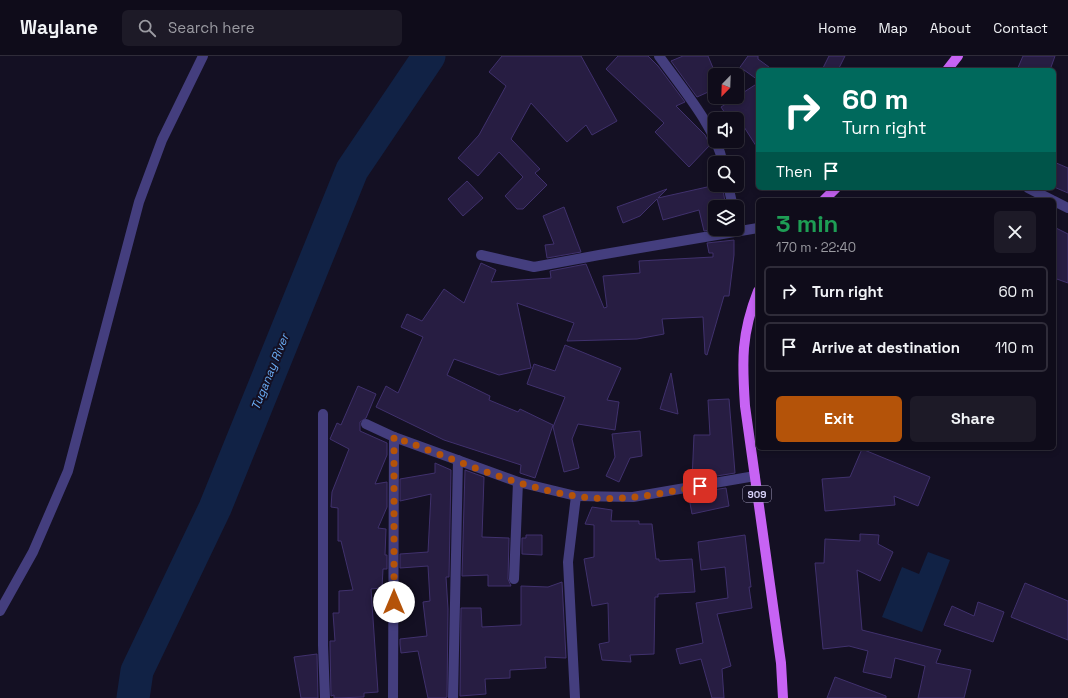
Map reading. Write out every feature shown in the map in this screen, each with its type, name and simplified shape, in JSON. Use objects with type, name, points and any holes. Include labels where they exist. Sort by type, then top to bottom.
[{"type":"main road","points":[[949,68],[958,56]]},
{"type":"main road","points":[[826,198],[834,190]]},
{"type":"main road","name":"909","points":[[756,296],[751,309],[743,341],[742,371],[745,406],[781,663],[783,698]]},
{"type":"street","points":[[0,611],[33,552],[68,471],[139,202],[162,140],[203,56]]},
{"type":"street","points":[[659,56],[706,123],[722,156]]},
{"type":"street","points":[[1032,190],[1047,198]]},
{"type":"street","points":[[1056,202],[1068,208]]},
{"type":"street","points":[[744,228],[756,228]]},
{"type":"street","points":[[482,255],[534,267],[708,234]]},
{"type":"street","points":[[323,414],[322,645],[325,698]]},
{"type":"street","points":[[366,424],[394,437],[518,482],[576,496],[633,497],[755,476]]},
{"type":"street","points":[[393,698],[394,437]]},
{"type":"street","points":[[453,698],[458,460]]},
{"type":"street","points":[[514,579],[518,482]]},
{"type":"street","points":[[575,698],[568,562],[576,496]]},
{"type":"water","points":[[928,552],[950,560],[922,632],[882,617],[902,567],[919,574]]},
{"type":"building","points":[[502,56],[581,56],[617,121],[592,135],[586,125],[567,142],[531,103],[511,139],[540,169],[535,173],[547,185],[523,209],[517,209],[505,196],[523,177],[499,152],[478,176],[458,158],[479,135],[506,86],[489,72]]},
{"type":"building","points":[[618,56],[648,56],[658,66],[685,102],[676,106],[705,135],[708,141],[708,147],[689,167],[655,132],[664,123],[606,69]]},
{"type":"building","points":[[683,56],[708,56],[713,68],[708,68],[708,92],[697,97],[671,61]]},
{"type":"building","points":[[748,56],[758,56],[758,59],[770,68],[756,68],[756,79],[744,70],[744,68],[739,68]]},
{"type":"building","points":[[829,56],[845,56],[839,68],[823,68]]},
{"type":"building","points":[[1023,56],[1055,56],[1051,68],[1018,68]]},
{"type":"building","points":[[756,84],[756,146],[744,127],[744,112],[724,112],[721,107],[726,104],[744,104],[744,92]]},
{"type":"building","points":[[1056,163],[1068,168],[1068,193],[1056,188]]},
{"type":"building","points":[[467,181],[483,198],[463,216],[448,199]]},
{"type":"building","points":[[708,187],[708,192],[723,192],[725,200],[708,200],[708,230],[704,231],[699,210],[663,220],[657,199],[640,216],[623,223],[617,207],[667,189],[658,198]]},
{"type":"building","points":[[564,207],[581,252],[547,258],[545,245],[554,244],[543,216]]},
{"type":"building","points":[[1056,228],[1068,234],[1068,283],[1056,279]]},
{"type":"building","points":[[734,240],[734,255],[729,296],[724,296],[707,355],[705,354],[703,317],[662,319],[664,334],[637,339],[567,341],[574,323],[517,303],[531,368],[499,375],[454,359],[447,375],[490,396],[489,400],[518,412],[520,409],[553,425],[535,478],[520,473],[521,465],[444,440],[376,407],[386,386],[398,393],[423,337],[401,327],[407,314],[422,321],[444,289],[464,303],[481,263],[496,270],[491,282],[551,278],[550,271],[586,264],[604,308],[607,307],[603,276],[640,273],[639,261],[713,257],[713,253],[709,253],[707,243]]},
{"type":"building","points":[[565,345],[621,368],[607,400],[619,402],[615,430],[578,424],[572,439],[579,468],[564,472],[553,427],[565,397],[527,384],[534,364],[555,371]]},
{"type":"building","points":[[671,373],[678,414],[660,409]]},
{"type":"building","points":[[358,386],[376,394],[366,418],[360,422],[360,431],[387,443],[387,455],[375,484],[387,482],[387,507],[378,528],[386,529],[385,555],[387,555],[387,569],[383,569],[382,588],[371,589],[378,692],[364,693],[364,697],[334,698],[334,695],[331,696],[330,645],[330,641],[335,641],[333,613],[339,613],[339,591],[353,590],[341,541],[338,541],[338,508],[331,507],[332,492],[349,449],[330,439],[337,423],[341,425]]},
{"type":"building","points":[[729,399],[735,473],[692,480],[694,435],[710,435],[708,400]]},
{"type":"building","points":[[640,431],[642,456],[630,458],[619,482],[606,476],[615,457],[612,434]]},
{"type":"building","points":[[862,450],[864,450],[930,477],[918,506],[894,496],[895,505],[825,511],[822,479],[850,477]]},
{"type":"building","points":[[435,463],[451,470],[449,577],[446,577],[448,609],[447,697],[445,698],[428,698],[418,651],[401,653],[400,644],[400,639],[427,636],[423,602],[430,601],[428,566],[400,568],[400,554],[428,552],[431,494],[400,501],[400,479],[435,473]]},
{"type":"building","points":[[465,470],[484,477],[482,537],[509,538],[508,579],[511,586],[488,586],[488,575],[462,576]]},
{"type":"building","points":[[726,488],[729,506],[692,514],[689,498],[692,498],[692,493]]},
{"type":"building","points":[[592,507],[612,510],[611,521],[639,521],[639,524],[652,524],[656,559],[659,559],[659,561],[692,559],[695,592],[658,594],[658,597],[655,597],[654,654],[630,655],[631,662],[602,660],[599,644],[609,642],[608,603],[592,606],[584,559],[594,557],[594,525],[585,524]]},
{"type":"building","points":[[860,534],[879,535],[878,544],[893,552],[880,581],[857,570],[862,630],[941,650],[936,663],[971,670],[964,698],[918,698],[925,666],[895,658],[891,678],[863,672],[868,651],[849,646],[823,649],[815,563],[824,563],[825,539],[860,541]]},
{"type":"building","points":[[526,535],[542,535],[542,555],[522,554],[522,538],[526,538]]},
{"type":"building","points":[[745,535],[752,608],[717,614],[731,666],[722,669],[724,698],[712,698],[701,659],[680,664],[676,649],[703,643],[696,603],[728,598],[725,567],[701,570],[698,542]]},
{"type":"building","points":[[562,582],[566,658],[545,657],[546,668],[510,670],[510,678],[485,679],[486,694],[460,696],[461,608],[481,608],[482,627],[521,625],[521,586],[548,587]]},
{"type":"building","points":[[1025,583],[1068,601],[1068,640],[1011,617]]},
{"type":"building","points":[[978,602],[1004,612],[993,642],[944,625],[952,606],[974,616]]},
{"type":"building","points":[[317,654],[318,698],[301,698],[294,657]]},
{"type":"building","points":[[835,677],[886,696],[886,698],[827,698]]},
{"type":"waterway","name":"Tuganay River","points":[[133,698],[137,671],[215,508],[352,170],[429,56]]},
{"type":"route","points":[[394,602],[394,437],[518,482],[576,496],[609,498],[633,497],[700,486]]}]
